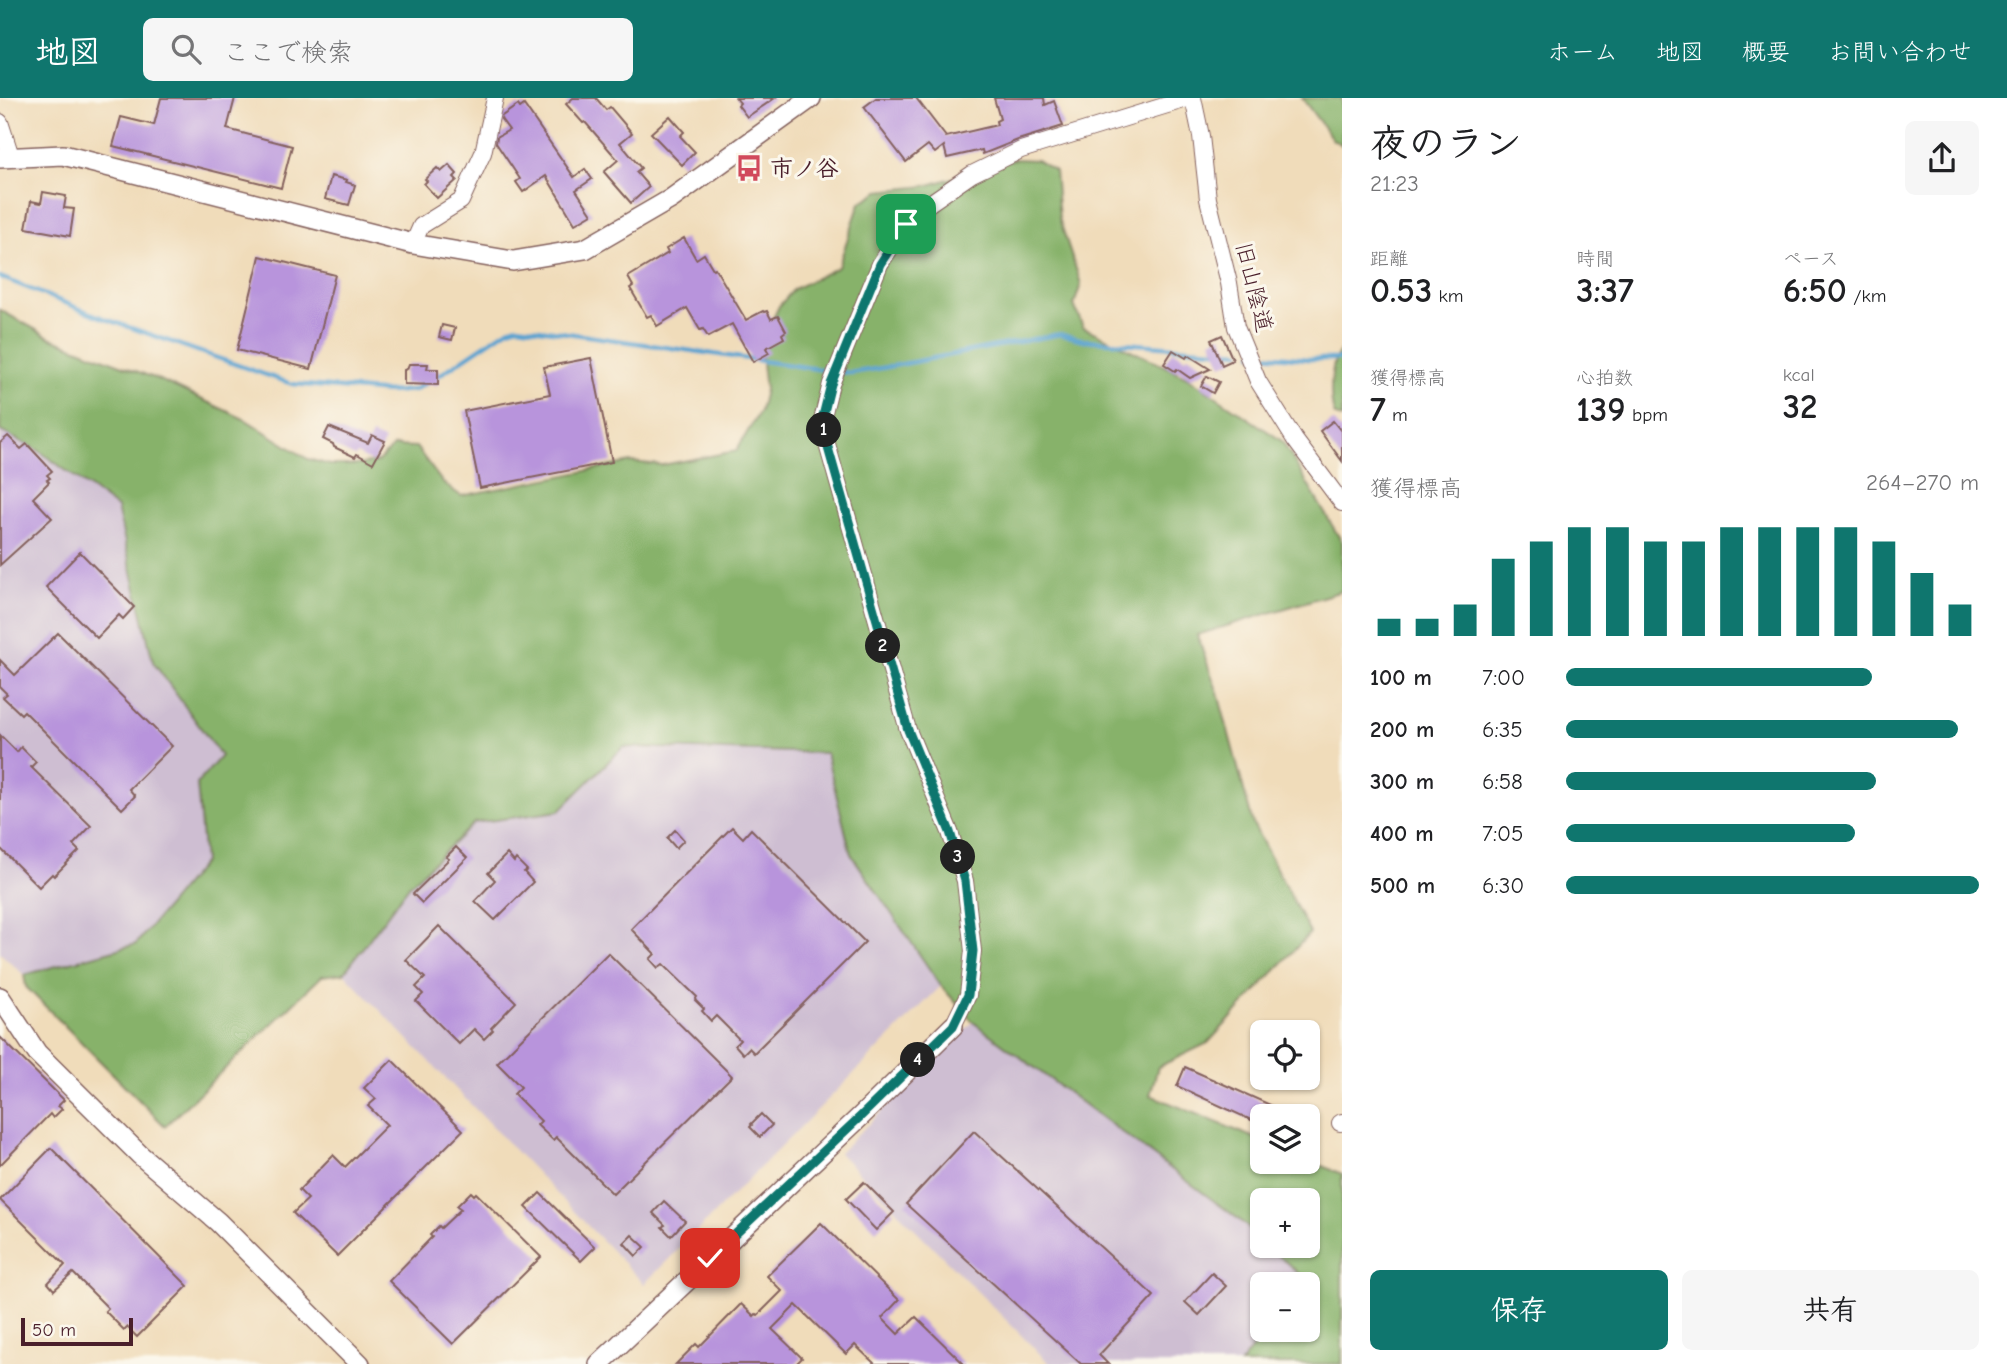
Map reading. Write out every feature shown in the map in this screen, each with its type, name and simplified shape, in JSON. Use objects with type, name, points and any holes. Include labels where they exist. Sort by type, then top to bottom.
[{"type":"street","points":[[413,244],[421,226],[461,201],[483,153],[495,98]]},
{"type":"street","points":[[0,122],[6,157],[63,155],[413,244],[513,261],[585,249],[671,199],[811,98]]},
{"type":"street","points":[[599,1364],[953,1026],[968,995],[973,951],[965,881],[950,832],[908,730],[825,437],[823,416],[828,395],[880,264],[906,224],[930,203],[972,174],[1021,150],[1191,98]]},
{"type":"street","name":"旧山陰道","points":[[1191,98],[1201,136],[1208,199],[1229,283],[1236,327],[1258,381],[1295,440],[1342,503]]},
{"type":"street","points":[[0,997],[37,1053],[140,1155],[218,1222],[360,1364]]},
{"type":"shaded area","points":[[0,431],[38,450],[117,508],[153,662],[221,756],[197,784],[204,862],[136,944],[24,975],[0,953]]},
{"type":"shaded area","points":[[623,747],[827,753],[851,854],[941,986],[644,1284],[344,973],[409,886],[474,823],[559,811]]},
{"type":"shaded area","points":[[973,1022],[1241,1221],[1250,1229],[1250,1258],[1281,1258],[1297,1272],[1250,1272],[1250,1342],[1257,1342],[1240,1364],[1050,1364],[839,1153]]},
{"type":"green space","points":[[1302,98],[1342,98],[1342,145],[1333,140]]},
{"type":"green space","points":[[1014,159],[1037,160],[1055,171],[1059,218],[1081,284],[1074,305],[1083,327],[1187,377],[1282,441],[1342,542],[1342,591],[1197,635],[1218,693],[1253,824],[1310,933],[1208,1043],[1158,1067],[1150,1095],[1250,1136],[1250,1174],[1320,1174],[1320,1165],[1342,1174],[1342,1364],[1240,1364],[1257,1342],[1320,1342],[1320,1272],[1297,1272],[1281,1258],[1320,1258],[1320,1188],[1250,1188],[1250,1229],[973,1022],[941,986],[851,854],[826,753],[623,747],[559,811],[474,823],[409,886],[344,973],[322,976],[165,1126],[26,987],[24,975],[136,944],[204,862],[197,784],[221,756],[153,662],[117,508],[38,450],[0,431],[0,310],[51,338],[162,381],[246,420],[308,459],[330,465],[355,465],[377,462],[394,446],[416,447],[443,483],[461,496],[631,462],[662,465],[736,451],[760,411],[765,390],[760,346],[779,306],[794,289],[838,267],[860,203],[879,191],[926,186]]},
{"type":"green space","points":[[1342,349],[1342,418],[1335,416],[1331,391],[1332,371]]},
{"type":"building","points":[[161,98],[235,98],[227,129],[292,146],[281,188],[113,146],[121,117],[154,125]]},
{"type":"building","points":[[573,98],[596,98],[606,110],[610,107],[632,133],[620,143],[641,168],[636,172],[649,187],[631,203],[604,172],[618,160],[566,104]]},
{"type":"building","points":[[736,98],[775,98],[747,117]]},
{"type":"building","points":[[876,98],[916,98],[946,137],[997,125],[996,121],[1000,119],[994,98],[1044,98],[1045,105],[1054,101],[1063,126],[983,154],[982,150],[947,158],[944,146],[935,153],[928,145],[906,162],[864,107]]},
{"type":"building","points":[[518,105],[520,108],[524,105],[574,177],[585,169],[592,179],[576,190],[592,214],[575,224],[546,176],[523,192],[516,182],[520,179],[496,143],[497,137],[509,130],[501,119],[502,116]]},
{"type":"building","points":[[670,116],[684,132],[680,136],[695,152],[682,165],[651,133]]},
{"type":"building","points":[[449,165],[457,174],[454,177],[457,180],[437,198],[424,184],[427,181],[425,179],[437,168],[441,172]]},
{"type":"building","points":[[331,176],[355,185],[349,205],[325,199]]},
{"type":"building","points":[[43,192],[66,196],[64,208],[74,209],[70,236],[26,228],[31,201],[41,203]]},
{"type":"building","points":[[684,238],[696,259],[704,254],[713,269],[715,268],[746,320],[763,311],[767,311],[771,319],[778,316],[786,331],[782,334],[784,338],[766,348],[769,353],[753,362],[732,324],[708,337],[703,329],[700,330],[687,308],[657,326],[651,315],[647,317],[630,288],[633,286],[628,277],[668,253],[666,249]]},
{"type":"building","points":[[260,256],[335,275],[311,369],[237,350]]},
{"type":"building","points":[[442,325],[455,328],[452,340],[439,337]]},
{"type":"building","points":[[1222,335],[1233,360],[1222,365],[1211,340]]},
{"type":"building","points":[[1173,350],[1186,358],[1188,355],[1210,369],[1190,378],[1177,369],[1175,371],[1164,364]]},
{"type":"building","points":[[591,358],[612,462],[480,488],[464,411],[550,394],[544,367]]},
{"type":"building","points":[[409,364],[428,364],[427,369],[438,369],[438,385],[404,384],[404,370]]},
{"type":"building","points":[[1207,376],[1219,382],[1213,393],[1201,386]]},
{"type":"building","points":[[1333,421],[1342,432],[1342,461],[1320,431]]},
{"type":"building","points":[[329,427],[368,443],[372,435],[385,441],[373,463],[357,454],[355,457],[334,447],[323,439]]},
{"type":"building","points":[[8,436],[21,449],[27,444],[52,471],[47,475],[49,482],[33,498],[52,518],[0,565],[0,443]]},
{"type":"building","points":[[80,552],[134,607],[123,619],[119,615],[97,638],[46,587]]},
{"type":"building","points":[[58,633],[172,746],[129,789],[135,796],[122,809],[24,711],[21,714],[3,697],[7,694],[0,687],[0,660],[15,675]]},
{"type":"building","points":[[0,735],[17,752],[21,747],[36,762],[31,767],[91,826],[73,845],[79,851],[39,887],[0,848]]},
{"type":"building","points":[[732,827],[743,838],[751,829],[865,942],[754,1053],[749,1048],[743,1054],[735,1045],[740,1040],[716,1016],[711,1021],[695,1000],[697,997],[663,964],[658,968],[650,959],[655,954],[631,929]]},
{"type":"building","points":[[675,830],[684,840],[676,848],[667,838]]},
{"type":"building","points":[[456,847],[467,858],[422,903],[413,894],[449,859],[446,857]]},
{"type":"building","points":[[507,854],[527,870],[524,872],[533,882],[495,920],[475,901],[495,880],[488,873]]},
{"type":"building","points":[[439,926],[516,1002],[484,1039],[474,1029],[459,1044],[416,1001],[423,994],[416,987],[425,978],[406,960]]},
{"type":"building","points":[[608,953],[732,1076],[613,1194],[556,1137],[553,1140],[537,1125],[541,1121],[514,1094],[521,1087],[497,1063]]},
{"type":"building","points":[[0,1037],[64,1100],[58,1106],[62,1109],[53,1118],[50,1114],[0,1165]]},
{"type":"building","points":[[392,1060],[463,1130],[337,1256],[293,1213],[308,1199],[299,1190],[333,1155],[345,1167],[387,1125],[368,1106],[376,1099],[364,1088]]},
{"type":"building","points":[[1185,1067],[1268,1104],[1250,1104],[1250,1119],[1177,1086]]},
{"type":"building","points":[[761,1114],[772,1125],[760,1137],[750,1127]]},
{"type":"building","points":[[974,1131],[1154,1296],[1099,1355],[1108,1364],[1081,1364],[906,1204]]},
{"type":"building","points":[[51,1148],[188,1286],[137,1337],[127,1327],[124,1330],[105,1311],[108,1308],[73,1273],[54,1290],[48,1283],[65,1265],[0,1200]]},
{"type":"building","points":[[864,1182],[894,1212],[876,1230],[846,1199]]},
{"type":"building","points":[[471,1192],[474,1195],[476,1193],[541,1257],[453,1344],[389,1281],[432,1237],[430,1235],[439,1226],[441,1228],[461,1209],[457,1206]]},
{"type":"building","points":[[540,1193],[595,1247],[581,1261],[526,1207]]},
{"type":"building","points":[[664,1201],[685,1221],[671,1236],[653,1213]]},
{"type":"building","points":[[821,1223],[899,1300],[882,1318],[898,1334],[916,1317],[964,1364],[875,1364],[855,1345],[846,1354],[796,1305],[772,1329],[802,1358],[796,1364],[676,1364],[696,1344],[699,1347],[741,1304],[754,1316],[758,1315],[782,1291],[767,1276]]},
{"type":"building","points":[[632,1235],[645,1247],[636,1256],[624,1243]]},
{"type":"building","points":[[1212,1273],[1226,1286],[1199,1315],[1185,1302]]},
{"type":"waterway","points":[[0,277],[103,318],[292,384],[390,392],[414,390],[508,329],[518,326],[832,371]]},
{"type":"waterway","points":[[841,372],[882,368],[1060,334],[1084,340],[1240,352]]},
{"type":"waterway","points":[[1253,354],[1342,359]]},
{"type":"place","name":"市ノ谷","points":[[749,168]]},
{"type":"route","points":[[710,1258],[953,1026],[968,995],[973,951],[965,881],[950,832],[908,730],[825,437],[823,416],[831,384],[859,312],[880,264],[906,224]]}]
